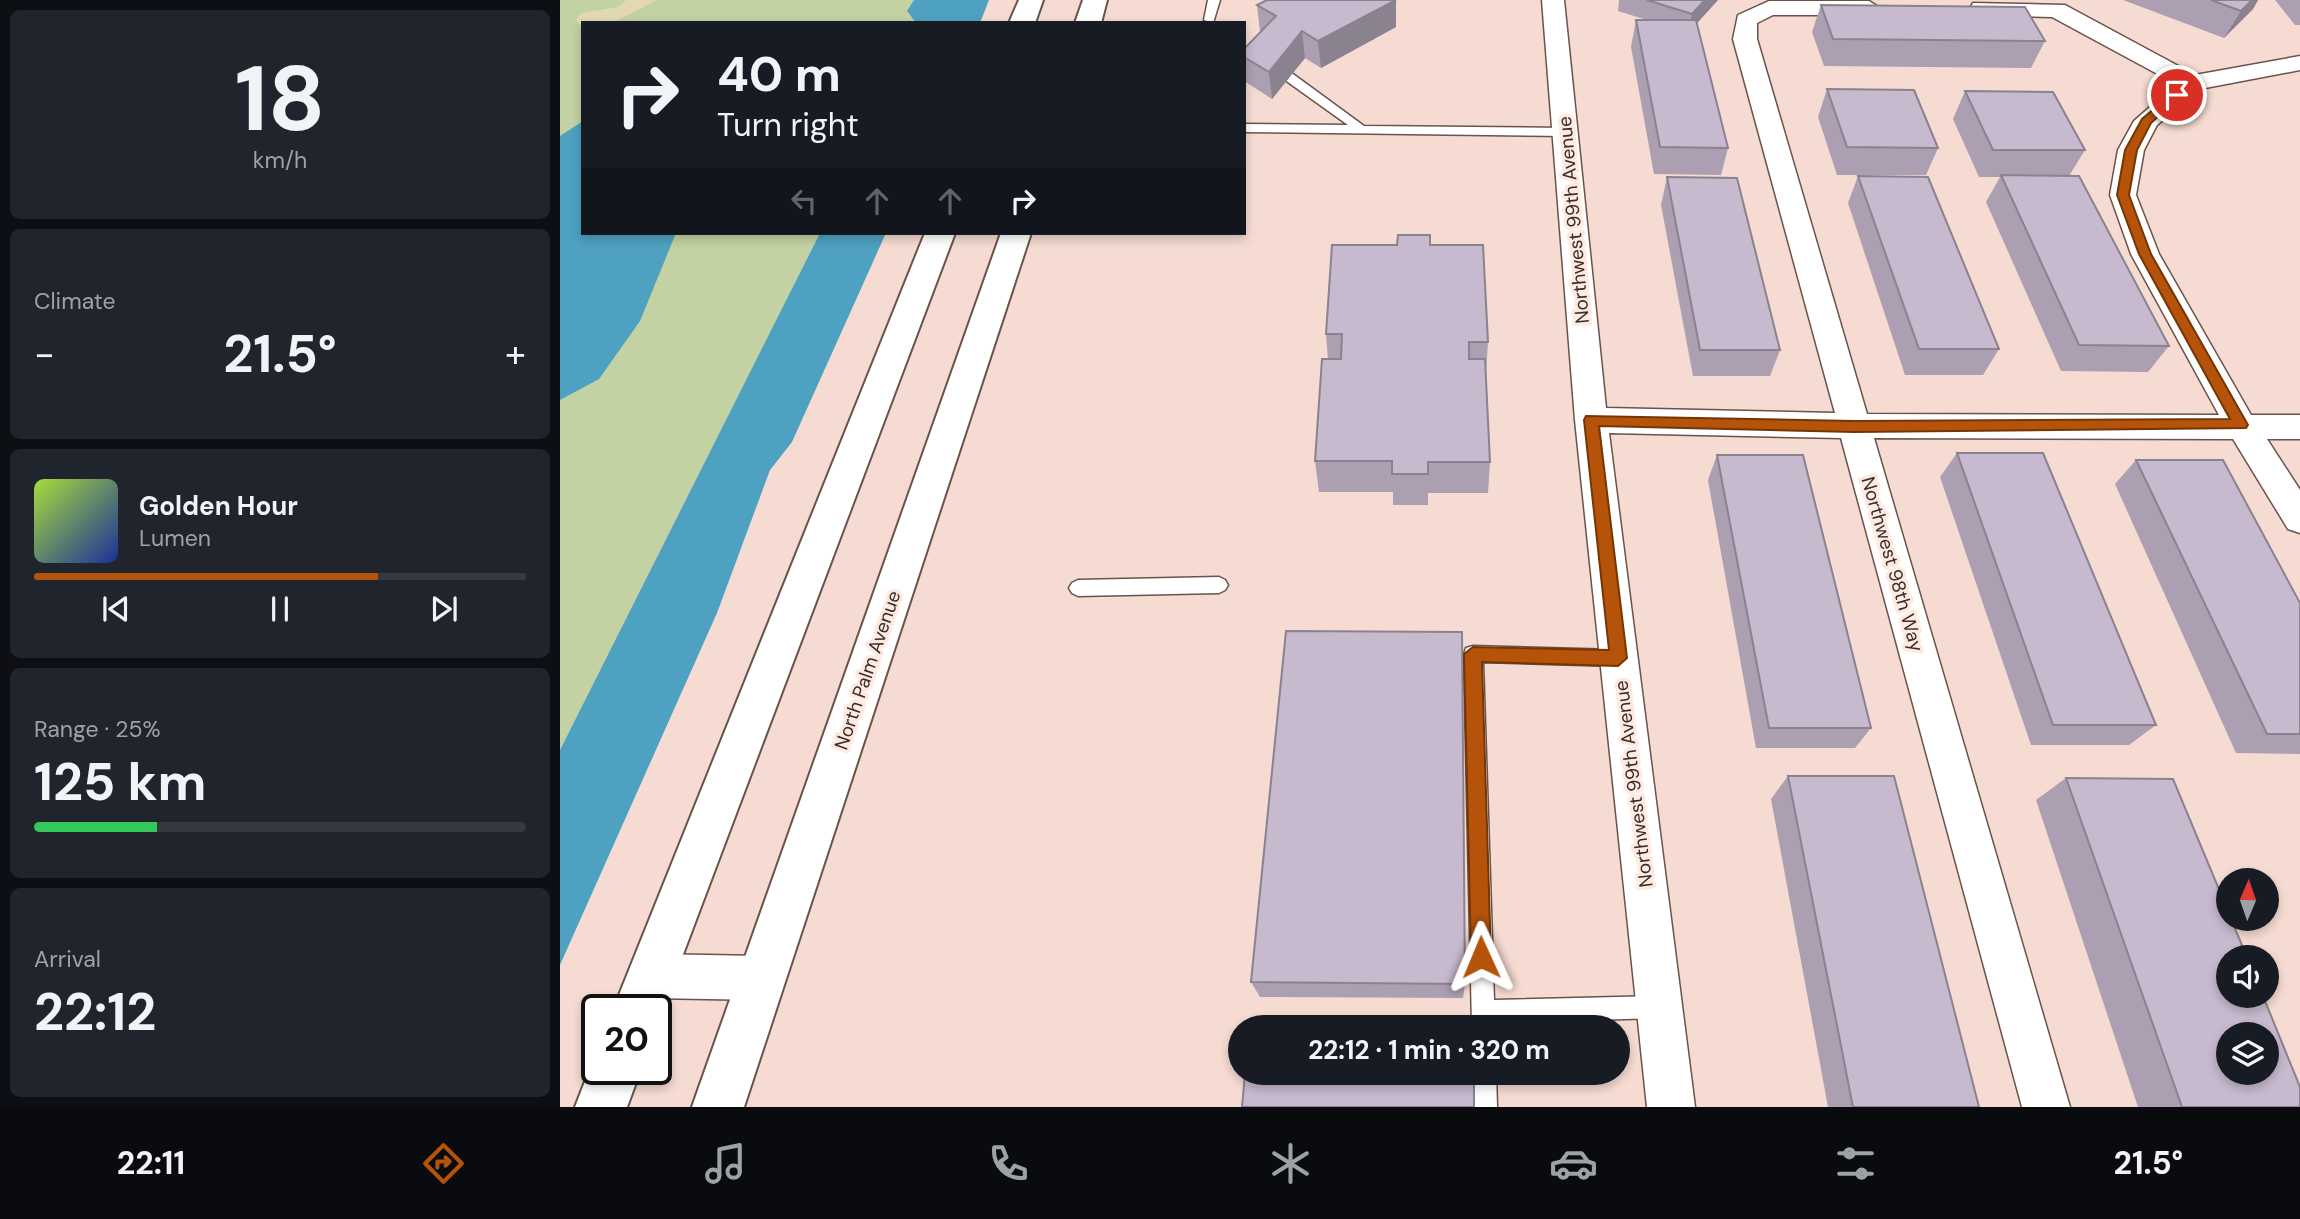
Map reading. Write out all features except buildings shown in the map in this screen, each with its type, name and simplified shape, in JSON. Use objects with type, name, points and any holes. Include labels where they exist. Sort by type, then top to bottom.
[{"type":"main road","points":[[1023,21],[1031,0]]},
{"type":"main road","points":[[1089,21],[1096,0]]},
{"type":"main road","points":[[645,993],[939,235]]},
{"type":"main road","name":"North Palm Avenue","points":[[718,1107],[1015,235]]},
{"type":"main road","points":[[601,1107],[609,1085]]},
{"type":"street","name":"Northwest 99th Avenue","points":[[1553,0],[1591,420],[1671,1107]]},
{"type":"street","name":"Northwest 98th Way","points":[[1895,8],[1769,8],[1746,20],[1745,39],[2046,1107]]},
{"type":"street","points":[[1965,8],[2057,10],[2192,82]]},
{"type":"street","points":[[2300,63],[2192,82],[2147,121],[2131,150],[2123,195],[2145,254],[2241,425],[2300,519]]},
{"type":"street","points":[[1591,420],[1854,426],[2300,427]]},
{"type":"street","points":[[645,993],[762,978]]},
{"type":"lane","points":[[1208,21],[1214,0]]},
{"type":"lane","points":[[1289,77],[1362,130]]},
{"type":"lane","points":[[1246,128],[1565,132]]},
{"type":"lane","points":[[1078,587],[1219,585]]},
{"type":"lane","points":[[1483,1015],[1473,654],[1618,658]]},
{"type":"lane","points":[[1546,1015],[1659,1006]]},
{"type":"lane","points":[[1484,1085],[1485,1107]]},
{"type":"green space","points":[[560,0],[914,0],[907,12],[914,21],[581,21],[581,235],[819,235],[560,750]]},
{"type":"sand","points":[[626,0],[657,0],[616,21],[581,21],[581,26],[576,20],[581,13],[618,7]]},
{"type":"water","points":[[914,0],[989,0],[981,21],[914,21],[907,11]]},
{"type":"water","points":[[581,122],[581,235],[675,235],[640,321],[599,379],[560,400],[560,136]]},
{"type":"water","points":[[819,235],[885,235],[792,442],[770,470],[717,613],[560,965],[560,750]]},
{"type":"route","points":[[1481,957],[1473,654],[1618,658],[1591,420],[1854,426],[2241,425],[2145,254],[2123,195],[2131,150],[2147,121],[2177,95]]}]
